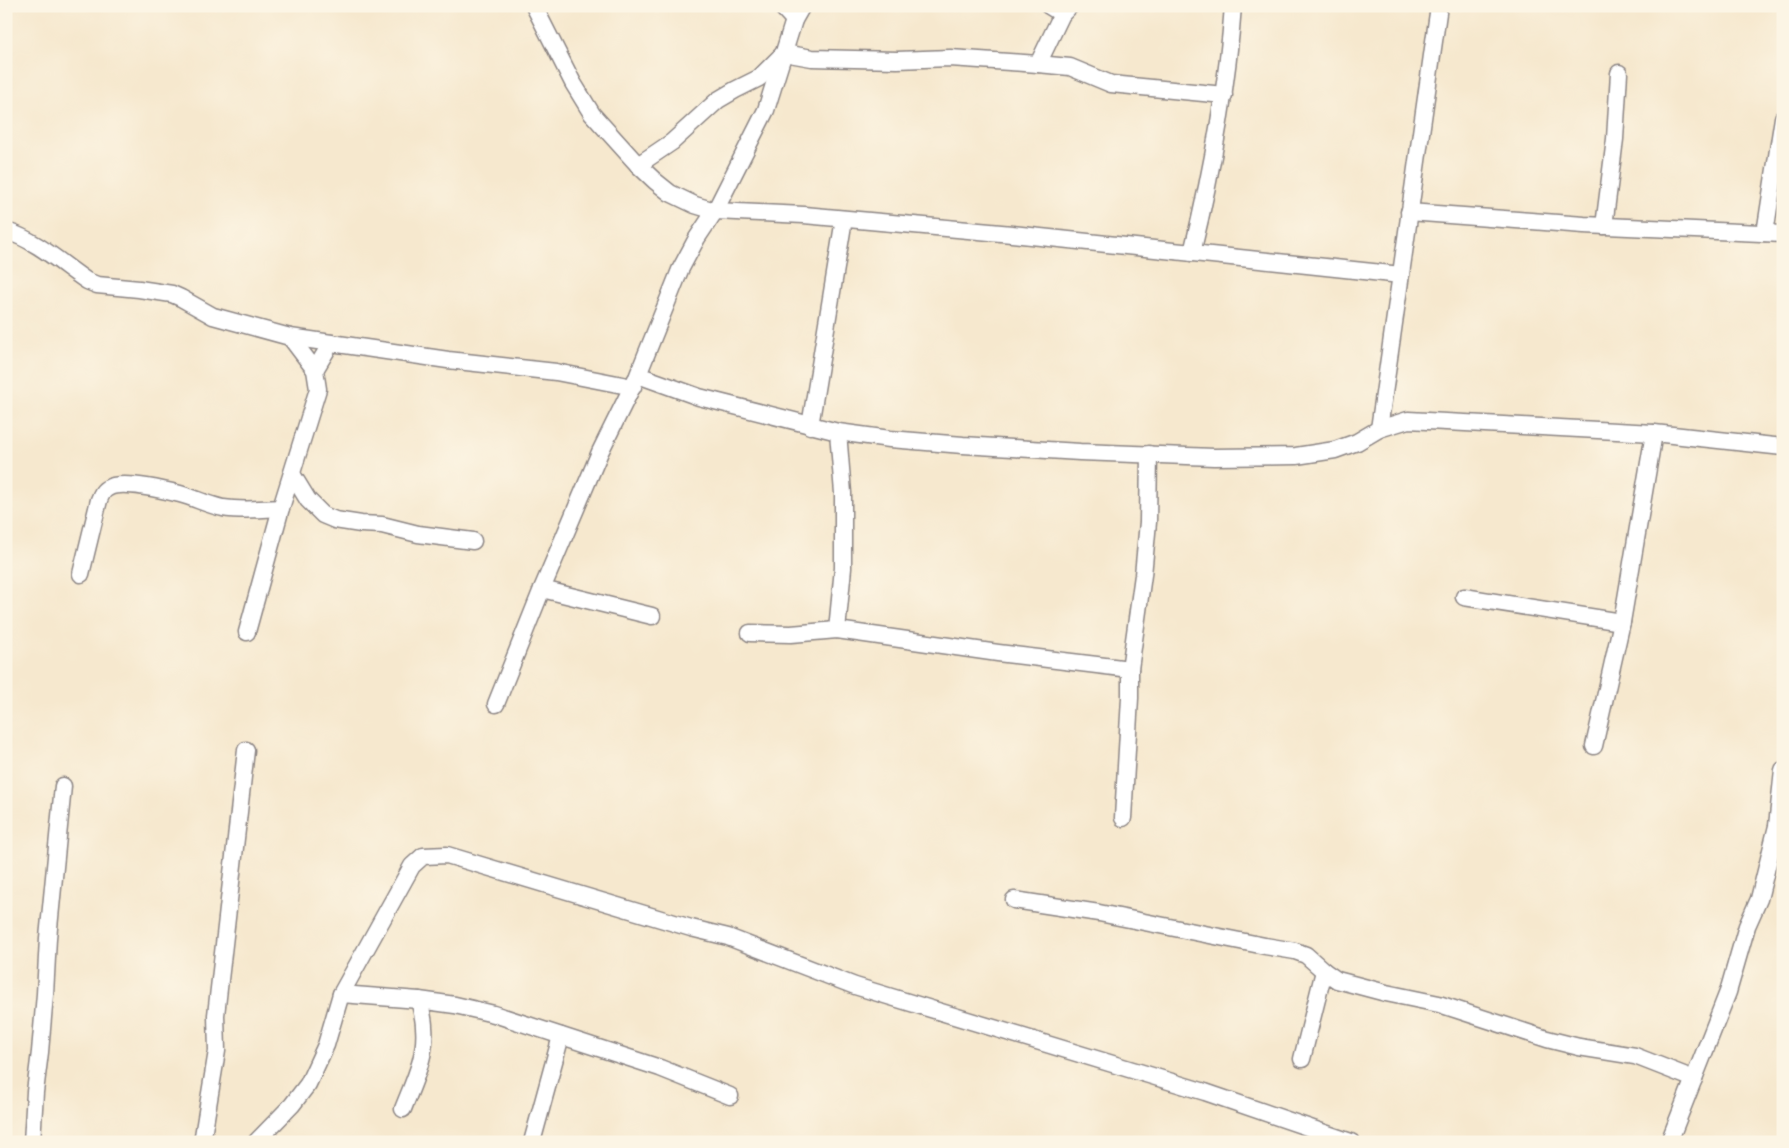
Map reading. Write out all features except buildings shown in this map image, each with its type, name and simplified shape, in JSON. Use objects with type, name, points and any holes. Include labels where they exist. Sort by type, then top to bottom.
[{"type":"street","points":[[534,6],[573,83],[592,114],[638,165],[670,193],[695,205],[716,211],[804,215],[1012,234],[1401,275]]},
{"type":"street","points":[[496,704],[600,452],[635,381],[680,270],[697,238],[716,211],[766,110],[798,13],[781,6]]},
{"type":"street","points":[[1192,253],[1211,176],[1224,95],[1233,6]]},
{"type":"street","points":[[1379,429],[1439,6]]},
{"type":"street","points":[[1038,64],[1060,9]]},
{"type":"street","points":[[638,165],[672,142],[718,100],[759,78],[784,53]]},
{"type":"street","points":[[784,53],[812,58],[897,60],[950,58],[1038,64],[1070,68],[1110,84],[1224,95]]},
{"type":"street","points":[[1604,226],[1615,139],[1619,73]]},
{"type":"street","points":[[1765,233],[1783,118]]},
{"type":"street","points":[[1410,212],[1604,226],[1783,234]]},
{"type":"street","points":[[810,426],[844,219]]},
{"type":"street","points":[[6,231],[30,241],[87,281],[97,285],[172,294],[213,316],[290,337],[448,360],[635,381],[810,426],[890,439],[963,445],[1214,457],[1296,456],[1335,450],[1357,442],[1379,429],[1408,420],[1654,432],[1783,447]]},
{"type":"street","points":[[247,632],[281,508],[318,389],[315,370],[290,337]]},
{"type":"street","points":[[315,370],[331,343]]},
{"type":"street","points":[[837,630],[843,568],[843,493],[838,432]]},
{"type":"street","points":[[1594,746],[1622,622],[1654,432]]},
{"type":"street","points":[[1123,818],[1130,669],[1148,522],[1149,454]]},
{"type":"street","points":[[292,474],[308,500],[322,515],[335,520],[382,525],[418,534],[473,541]]},
{"type":"street","points":[[81,574],[99,500],[105,489],[113,485],[181,494],[203,503],[224,508],[239,510],[281,508]]},
{"type":"street","points":[[542,589],[652,616]]},
{"type":"street","points":[[1464,597],[1622,622]]},
{"type":"street","points":[[750,632],[791,634],[837,630],[998,653],[1130,669]]},
{"type":"street","points":[[202,1142],[217,1051],[217,1005],[246,750]]},
{"type":"street","points":[[1669,1142],[1728,992],[1747,926],[1759,899],[1777,826],[1783,770]]},
{"type":"street","points":[[32,1142],[48,938],[63,786]]},
{"type":"street","points":[[256,1142],[292,1105],[308,1084],[326,1045],[341,994],[412,866],[423,856],[447,855],[691,928],[728,937],[856,986],[1205,1092],[1351,1142]]},
{"type":"street","points":[[1014,900],[1099,913],[1295,951],[1306,955],[1324,972],[1337,980],[1438,1004],[1547,1039],[1579,1047],[1635,1056],[1694,1079]]},
{"type":"street","points":[[1302,1059],[1324,972]]},
{"type":"street","points":[[341,994],[419,1000],[455,1005],[494,1014],[660,1068],[730,1096]]},
{"type":"street","points":[[403,1109],[418,1071],[423,1051],[424,1027],[419,1000]]},
{"type":"street","points":[[532,1142],[561,1036]]}]
